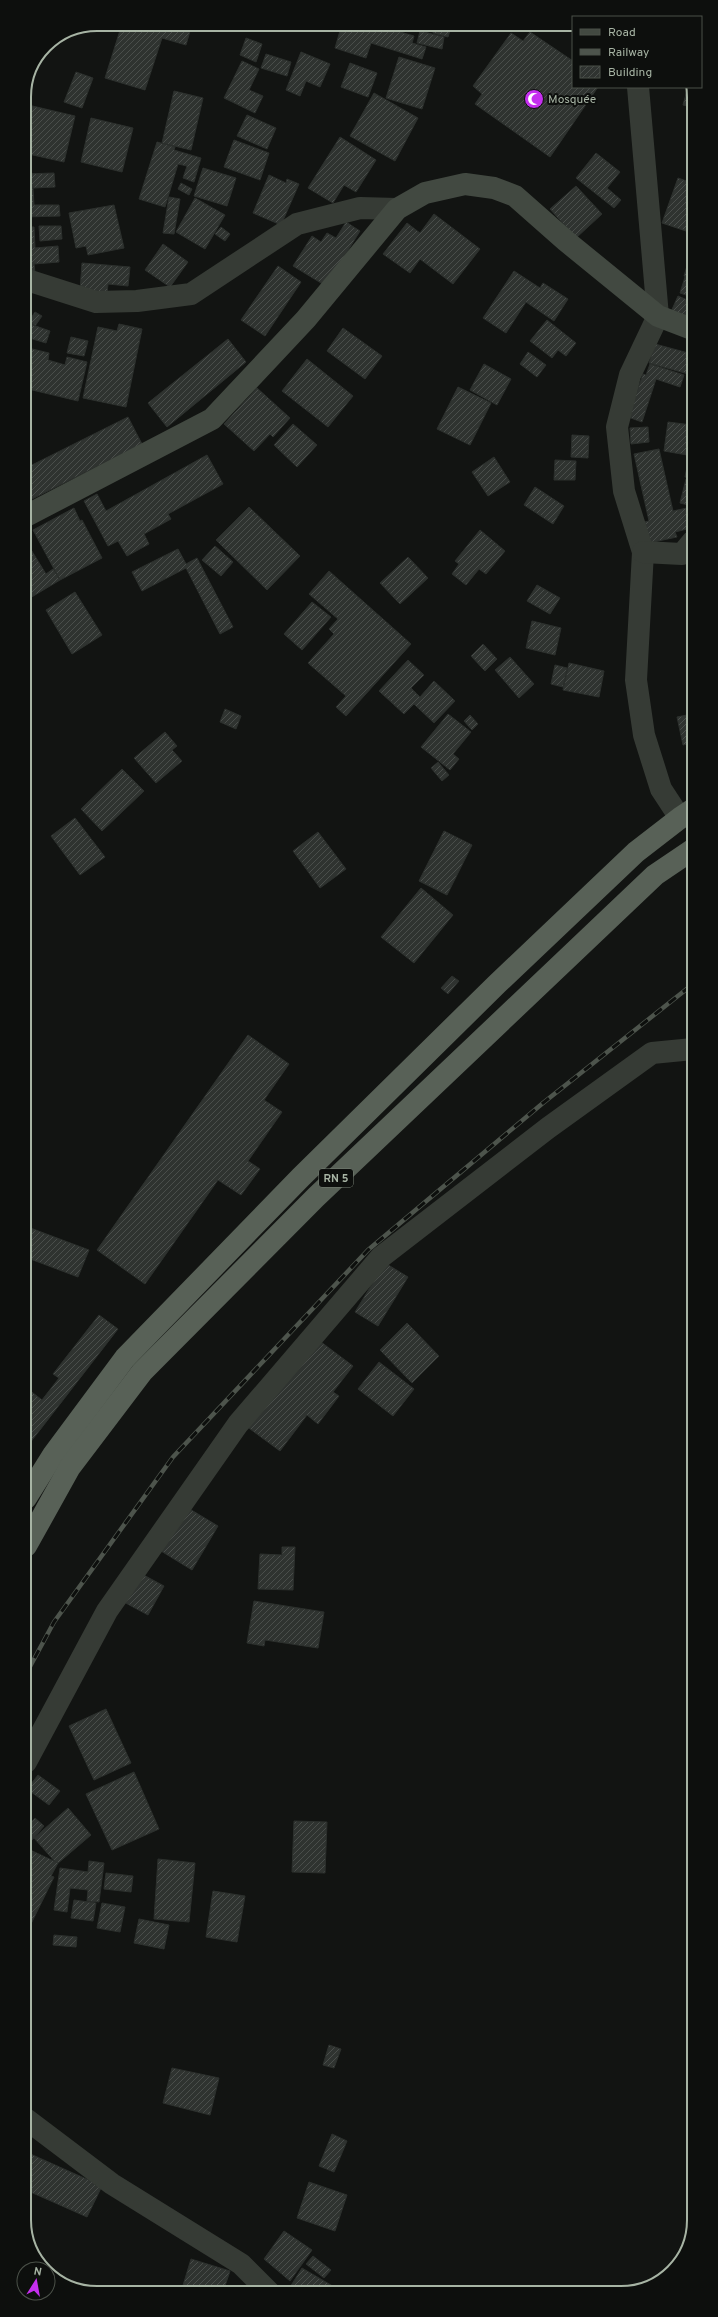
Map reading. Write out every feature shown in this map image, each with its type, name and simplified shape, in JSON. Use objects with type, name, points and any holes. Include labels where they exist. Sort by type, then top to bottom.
[{"type":"highway","name":"RN 5","points":[[31,1490],[53,1455],[125,1358],[301,1177],[498,984],[636,852],[686,814]]},
{"type":"highway","name":"RN 5","points":[[31,1537],[70,1467],[142,1372],[316,1197],[655,875],[687,853]]},
{"type":"main road","points":[[31,513],[212,420],[306,319],[397,209],[425,193],[465,184],[494,188],[515,196],[566,241],[658,316],[687,327]]},
{"type":"street","points":[[638,88],[658,316],[630,375],[617,427],[624,491],[643,552],[636,680],[644,735],[661,789],[686,814]]},
{"type":"street","points":[[31,281],[96,302],[137,301],[191,294],[297,224],[360,208],[397,209]]},
{"type":"street","points":[[643,552],[682,554],[687,548]]},
{"type":"street","points":[[31,1753],[107,1611],[238,1424],[381,1257],[548,1128],[652,1053],[687,1050]]},
{"type":"street","points":[[31,2123],[112,2184],[241,2264],[263,2286]]},
{"type":"building","points":[[120,31],[190,31],[186,45],[162,38],[145,90],[105,78]]},
{"type":"building","points":[[340,31],[397,31],[414,36],[412,43],[426,47],[422,59],[371,43],[366,58],[335,48]]},
{"type":"building","points":[[420,31],[444,37],[442,49],[417,43]]},
{"type":"building","points":[[433,31],[450,31],[448,37],[433,33]]},
{"type":"building","name":"Mosquée","points":[[530,32],[572,60],[572,88],[597,88],[550,157],[475,104],[482,94],[473,86],[511,33],[523,41]]},
{"type":"building","points":[[246,38],[262,44],[256,62],[240,55]]},
{"type":"building","points":[[301,52],[330,64],[320,87],[306,81],[300,96],[286,90]]},
{"type":"building","points":[[266,54],[291,62],[287,76],[261,68]]},
{"type":"building","points":[[399,57],[435,68],[422,109],[386,98]]},
{"type":"building","points":[[242,61],[259,69],[249,90],[263,96],[255,113],[224,98]]},
{"type":"building","points":[[350,63],[377,73],[368,97],[341,87]]},
{"type":"building","points":[[76,72],[93,78],[82,108],[64,102]]},
{"type":"building","points":[[174,91],[203,98],[191,150],[162,143]]},
{"type":"building","points":[[686,92],[687,106],[683,105]]},
{"type":"building","points":[[374,93],[418,118],[395,161],[350,136]]},
{"type":"building","points":[[31,106],[75,116],[64,162],[31,155]]},
{"type":"building","points":[[247,115],[276,128],[267,149],[237,136]]},
{"type":"building","points":[[91,118],[133,128],[122,172],[81,162]]},
{"type":"building","points":[[340,137],[376,160],[356,192],[344,185],[333,203],[308,188]]},
{"type":"building","points":[[234,140],[269,153],[260,180],[224,167]]},
{"type":"building","points":[[157,142],[175,147],[174,150],[201,158],[194,182],[183,178],[187,166],[178,164],[165,207],[139,199]]},
{"type":"building","points":[[596,153],[620,172],[607,188],[621,200],[614,208],[576,178]]},
{"type":"building","points":[[203,168],[236,178],[227,206],[194,196]]},
{"type":"building","points":[[54,173],[55,187],[33,188],[34,205],[59,205],[60,216],[31,217],[31,174]]},
{"type":"building","points":[[269,175],[286,183],[287,179],[299,184],[281,225],[253,213]]},
{"type":"building","points":[[678,178],[687,181],[687,231],[662,223]]},
{"type":"building","points":[[181,183],[192,189],[189,195],[178,189]]},
{"type":"building","points":[[576,186],[602,214],[576,238],[550,209]]},
{"type":"building","points":[[169,197],[180,199],[174,234],[163,233]]},
{"type":"building","points":[[195,198],[225,215],[205,249],[176,232]]},
{"type":"building","points":[[114,205],[124,248],[88,255],[86,246],[76,248],[69,213]]},
{"type":"building","points":[[434,214],[480,249],[453,284],[420,259],[410,273],[383,254],[407,223],[420,233]]},
{"type":"building","points":[[346,222],[360,231],[326,286],[293,266],[312,236],[321,242],[327,233],[336,238]]},
{"type":"building","points":[[39,226],[61,226],[62,239],[40,241]]},
{"type":"building","points":[[31,227],[34,227],[35,248],[58,246],[59,262],[34,264],[35,273],[31,273]]},
{"type":"building","points":[[221,227],[230,234],[225,241],[215,234]]},
{"type":"building","points":[[163,244],[188,262],[170,287],[145,270]]},
{"type":"building","points":[[82,263],[130,267],[128,286],[108,284],[107,294],[80,291]]},
{"type":"building","points":[[278,266],[301,282],[265,336],[241,320]]},
{"type":"building","points":[[687,266],[687,277],[684,276]]},
{"type":"building","points":[[514,271],[540,288],[543,283],[568,299],[554,321],[526,302],[506,333],[483,318]]},
{"type":"building","points":[[685,277],[687,278],[687,295],[680,293]]},
{"type":"building","points":[[678,296],[687,300],[687,322],[670,314]]},
{"type":"building","points":[[35,312],[42,316],[35,326],[31,323],[31,318]]},
{"type":"building","points":[[547,320],[576,343],[566,356],[558,350],[552,358],[530,341]]},
{"type":"building","points":[[31,324],[50,331],[46,343],[31,338]]},
{"type":"building","points":[[119,324],[142,329],[126,407],[83,398],[98,327],[117,331]]},
{"type":"building","points":[[343,328],[382,356],[365,379],[327,351]]},
{"type":"building","points":[[71,337],[88,341],[84,356],[67,353]]},
{"type":"building","points":[[228,339],[246,362],[167,427],[148,403]]},
{"type":"building","points":[[655,344],[687,353],[687,374],[649,363]]},
{"type":"building","points":[[31,349],[49,353],[48,360],[65,365],[67,357],[87,362],[78,401],[31,390]]},
{"type":"building","points":[[528,352],[546,365],[537,377],[520,364]]},
{"type":"building","points":[[307,359],[353,396],[328,427],[282,391]]},
{"type":"building","points":[[484,364],[511,379],[497,405],[470,390]]},
{"type":"building","points":[[650,364],[684,375],[680,387],[656,379],[642,422],[628,417],[643,374],[646,375]]},
{"type":"building","points":[[458,387],[491,403],[470,445],[437,429]]},
{"type":"building","points":[[257,388],[290,418],[273,437],[270,434],[254,451],[224,424]]},
{"type":"building","points":[[128,417],[142,444],[31,500],[31,466]]},
{"type":"building","points":[[668,422],[687,424],[687,455],[664,451]]},
{"type":"building","points":[[293,424],[317,445],[297,467],[274,445]]},
{"type":"building","points":[[648,427],[649,442],[631,444],[630,428]]},
{"type":"building","points":[[572,435],[589,436],[588,458],[571,457]]},
{"type":"building","points":[[659,449],[673,511],[687,508],[687,529],[675,532],[677,537],[644,544],[640,523],[649,521],[634,454]]},
{"type":"building","points":[[207,455],[223,484],[168,514],[171,519],[144,534],[149,544],[127,556],[118,541],[108,546],[84,501],[97,494],[106,511]]},
{"type":"building","points":[[494,457],[510,482],[488,496],[472,472]]},
{"type":"building","points":[[555,460],[576,461],[575,480],[554,480]]},
{"type":"building","points":[[687,467],[687,477],[685,477]]},
{"type":"building","points":[[686,479],[687,479],[687,505],[680,503]]},
{"type":"building","points":[[535,487],[564,506],[553,524],[524,505]]},
{"type":"building","points":[[249,507],[300,556],[267,590],[216,540]]},
{"type":"building","points":[[74,508],[102,558],[60,580],[33,530]]},
{"type":"building","points":[[480,530],[505,551],[486,574],[479,569],[466,585],[452,574],[459,564],[455,561]]},
{"type":"building","points":[[215,546],[233,562],[221,576],[202,560]]},
{"type":"building","points":[[178,549],[186,564],[197,558],[233,627],[220,634],[186,568],[142,591],[132,572]]},
{"type":"building","points":[[31,550],[46,574],[53,569],[60,580],[31,597]]},
{"type":"building","points":[[408,557],[428,578],[400,604],[380,583]]},
{"type":"building","points":[[329,571],[411,644],[346,716],[336,707],[346,696],[308,663],[334,634],[329,629],[338,619],[309,594]]},
{"type":"building","points":[[537,585],[560,598],[550,614],[527,601]]},
{"type":"building","points":[[75,592],[102,635],[72,654],[46,610]]},
{"type":"building","points":[[312,602],[331,617],[302,650],[284,634]]},
{"type":"building","points":[[532,621],[561,628],[555,655],[526,648]]},
{"type":"building","points":[[483,644],[497,659],[485,671],[471,656]]},
{"type":"building","points":[[510,657],[534,684],[519,698],[495,670]]},
{"type":"building","points":[[408,660],[424,675],[411,688],[420,697],[434,681],[455,701],[434,723],[414,704],[404,714],[379,691]]},
{"type":"building","points":[[569,663],[604,671],[599,697],[563,690]]},
{"type":"building","points":[[555,665],[567,668],[563,687],[551,684]]},
{"type":"building","points":[[225,709],[241,716],[236,729],[220,722]]},
{"type":"building","points":[[448,714],[471,732],[453,754],[459,759],[450,770],[421,747]]},
{"type":"building","points":[[470,715],[478,724],[472,730],[464,721]]},
{"type":"building","points":[[687,715],[687,744],[683,745],[677,717]]},
{"type":"building","points":[[165,732],[177,746],[172,750],[182,761],[156,783],[134,758]]},
{"type":"building","points":[[438,762],[449,775],[442,781],[431,768]]},
{"type":"building","points":[[122,769],[144,791],[102,831],[81,809]]},
{"type":"building","points":[[75,818],[105,857],[80,875],[51,836]]},
{"type":"building","points":[[444,831],[472,845],[447,895],[419,881]]},
{"type":"building","points":[[318,832],[346,869],[320,888],[293,851]]},
{"type":"building","points":[[421,888],[453,915],[414,963],[381,937]]},
{"type":"building","points":[[452,976],[459,981],[448,994],[441,988]]},
{"type":"building","points":[[248,1035],[289,1064],[264,1100],[282,1112],[248,1161],[260,1169],[241,1195],[218,1180],[145,1284],[97,1250]]},
{"type":"building","points":[[31,1228],[89,1250],[78,1277],[31,1259]]},
{"type":"building","points":[[385,1263],[408,1277],[378,1326],[355,1312]]},
{"type":"building","points":[[99,1315],[118,1329],[31,1442],[31,1391],[42,1400],[59,1378],[53,1374]]},
{"type":"building","points":[[407,1323],[439,1356],[412,1383],[380,1350]]},
{"type":"building","points":[[317,1339],[353,1366],[333,1392],[339,1396],[318,1424],[307,1415],[280,1451],[246,1426]]},
{"type":"building","points":[[379,1362],[414,1389],[393,1416],[358,1389]]},
{"type":"building","points":[[188,1508],[218,1526],[192,1570],[161,1551]]},
{"type":"building","points":[[282,1547],[295,1547],[293,1590],[258,1589],[260,1554],[282,1555]]},
{"type":"building","points":[[138,1572],[164,1586],[148,1615],[122,1601]]},
{"type":"building","points":[[254,1601],[324,1612],[318,1648],[265,1640],[264,1646],[247,1643]]},
{"type":"building","points":[[106,1709],[131,1763],[94,1780],[69,1726]]},
{"type":"building","points":[[134,1772],[159,1829],[112,1850],[86,1794]]},
{"type":"building","points":[[38,1775],[60,1791],[49,1805],[31,1792],[31,1784]]},
{"type":"building","points":[[68,1808],[91,1835],[57,1864],[34,1838]]},
{"type":"building","points":[[35,1818],[44,1826],[32,1840],[31,1839],[31,1822]]},
{"type":"building","points":[[294,1821],[327,1822],[325,1873],[292,1872]]},
{"type":"building","points":[[31,1850],[58,1863],[51,1876],[54,1877],[31,1924]]},
{"type":"building","points":[[158,1859],[195,1863],[189,1922],[154,1919]]},
{"type":"building","points":[[89,1861],[104,1863],[99,1902],[87,1901],[88,1890],[70,1888],[67,1912],[54,1910],[60,1868],[88,1872]]},
{"type":"building","points":[[106,1873],[133,1876],[131,1892],[104,1889]]},
{"type":"building","points":[[213,1891],[245,1896],[237,1942],[206,1937]]},
{"type":"building","points":[[74,1900],[96,1903],[93,1921],[71,1918]]},
{"type":"building","points":[[102,1903],[125,1907],[120,1932],[97,1928]]},
{"type":"building","points":[[139,1919],[169,1925],[164,1949],[134,1943]]},
{"type":"building","points":[[54,1935],[77,1937],[76,1947],[53,1945]]},
{"type":"building","points":[[329,2045],[341,2049],[334,2068],[323,2065]]},
{"type":"building","points":[[172,2068],[219,2078],[210,2115],[163,2103]]},
{"type":"building","points":[[332,2134],[347,2141],[334,2172],[319,2166]]},
{"type":"building","points":[[31,2154],[102,2186],[87,2217],[31,2192]]},
{"type":"building","points":[[309,2182],[347,2195],[335,2231],[297,2218]]},
{"type":"building","points":[[284,2231],[312,2250],[290,2281],[264,2259]]},
{"type":"building","points":[[313,2256],[331,2270],[324,2278],[306,2264]]},
{"type":"building","points":[[191,2259],[230,2271],[225,2286],[183,2286]]},
{"type":"building","points":[[302,2268],[333,2286],[291,2286]]},
{"type":"railway","points":[[31,1665],[54,1622],[173,1457],[368,1250],[543,1103],[687,989]]},
{"type":"place","name":"Mosquée","points":[[534,99]]}]
